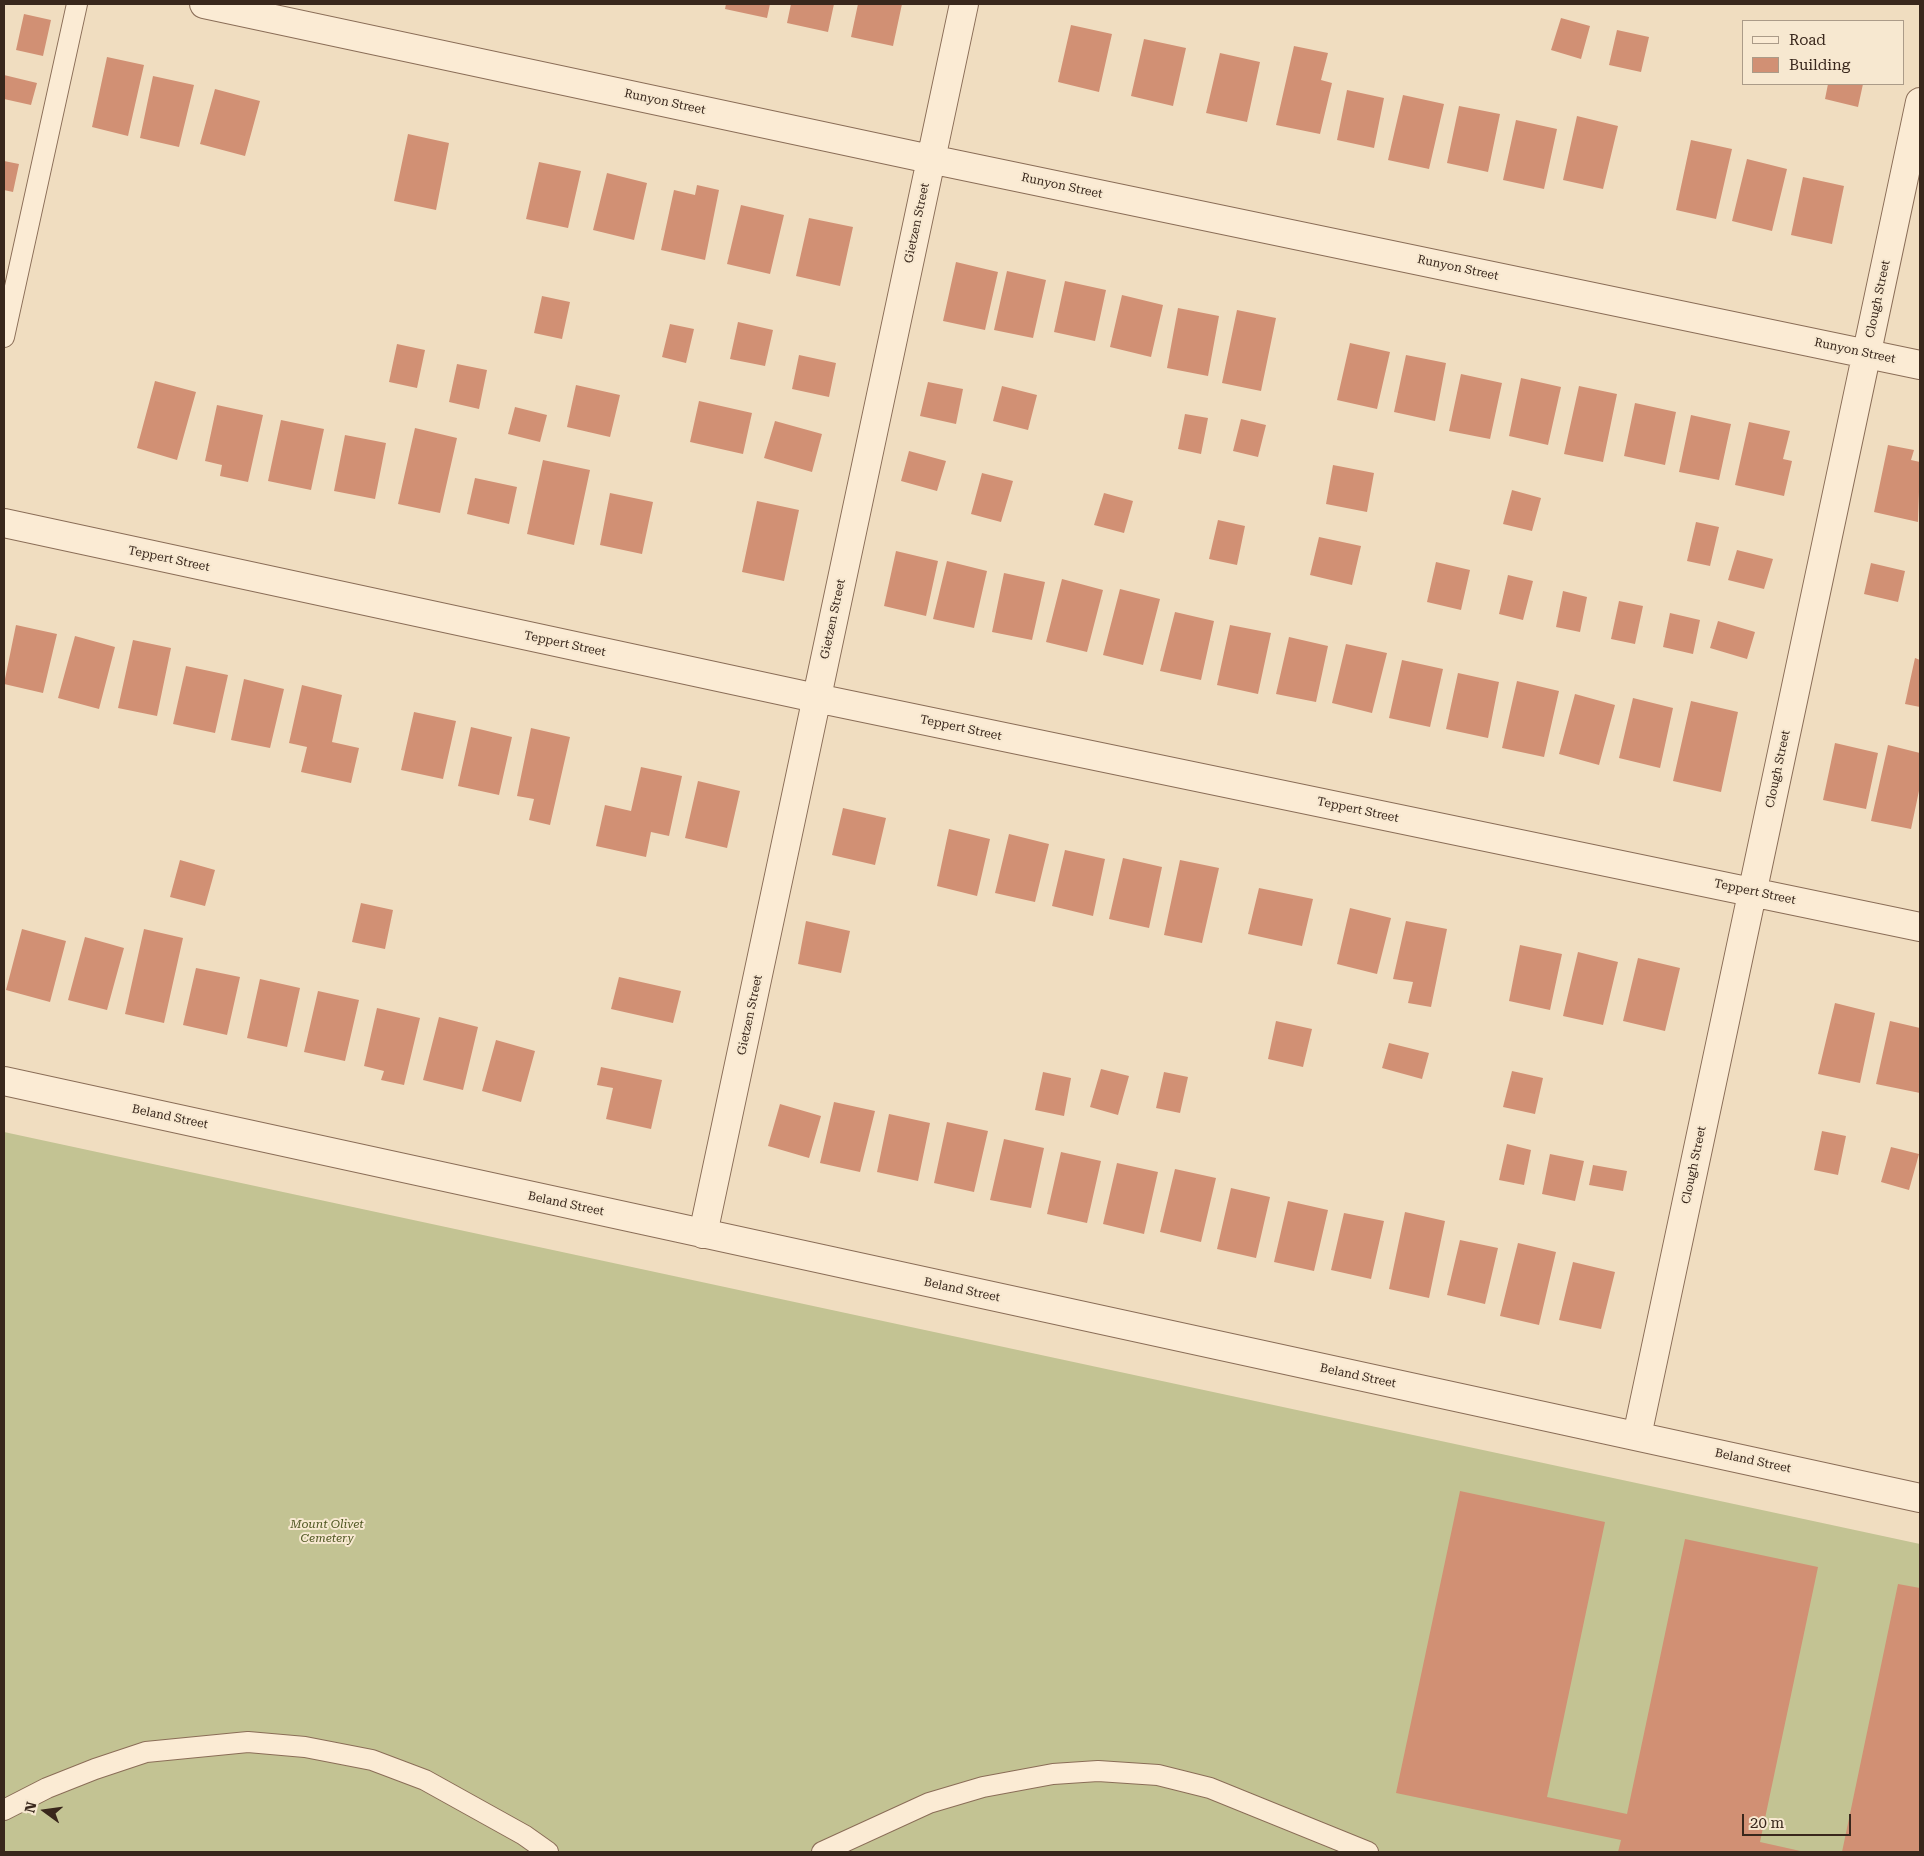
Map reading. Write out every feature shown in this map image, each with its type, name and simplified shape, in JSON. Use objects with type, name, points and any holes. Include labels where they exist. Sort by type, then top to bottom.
[{"type":"street","name":"Runyon Street","points":[[204,4],[930,159],[1920,365]]},
{"type":"street","name":"Gietzen Street","points":[[703,1234],[964,4]]},
{"type":"street","name":"Clough Street","points":[[1637,1436],[1920,102]]},
{"type":"street","name":"Teppert Street","points":[[4,523],[816,698],[1920,927]]},
{"type":"street","name":"Beland Street","points":[[4,1081],[1920,1498]]},
{"type":"lane","points":[[4,337],[77,4]]},
{"type":"lane","points":[[4,1810],[47,1788],[95,1768],[146,1752],[248,1742],[305,1747],[381,1763],[426,1780],[524,1835],[548,1852]]},
{"type":"lane","points":[[822,1852],[938,1800],[983,1787],[1053,1774],[1098,1772],[1158,1774],[1210,1788],[1368,1852]]},
{"type":"green space","name":"Mount Olivet Cemetery","points":[[4,1132],[1920,1544],[1920,1852],[4,1852]]},
{"type":"building","points":[[726,4],[770,4],[767,18],[725,9]]},
{"type":"building","points":[[791,4],[834,4],[828,32],[787,23]]},
{"type":"building","points":[[858,4],[902,4],[893,46],[851,37]]},
{"type":"building","points":[[24,14],[51,20],[43,56],[16,50]]},
{"type":"building","points":[[1561,18],[1590,26],[1581,59],[1551,50]]},
{"type":"building","points":[[1071,25],[1112,34],[1099,92],[1058,82]]},
{"type":"building","points":[[1617,30],[1649,37],[1641,72],[1609,65]]},
{"type":"building","points":[[1144,39],[1186,48],[1173,106],[1131,96]]},
{"type":"building","points":[[1294,46],[1328,53],[1321,80],[1332,83],[1320,134],[1276,125]]},
{"type":"building","points":[[1220,53],[1260,62],[1247,122],[1206,113]]},
{"type":"building","points":[[107,57],[144,65],[128,136],[92,127]]},
{"type":"building","points":[[4,75],[37,83],[31,105],[4,99]]},
{"type":"building","points":[[153,76],[194,85],[179,147],[140,138]]},
{"type":"building","points":[[1828,85],[1863,85],[1858,107],[1825,99]]},
{"type":"building","points":[[215,89],[260,101],[245,156],[200,144]]},
{"type":"building","points":[[1347,90],[1384,98],[1374,148],[1337,140]]},
{"type":"building","points":[[1403,95],[1444,104],[1429,169],[1388,160]]},
{"type":"building","points":[[1459,106],[1500,114],[1488,172],[1447,163]]},
{"type":"building","points":[[1577,116],[1618,126],[1603,189],[1563,180]]},
{"type":"building","points":[[1516,120],[1557,129],[1544,189],[1503,180]]},
{"type":"building","points":[[408,134],[449,143],[436,210],[394,201]]},
{"type":"building","points":[[1691,140],[1732,149],[1716,219],[1676,210]]},
{"type":"building","points":[[1747,159],[1787,169],[1772,231],[1732,221]]},
{"type":"building","points":[[4,161],[19,164],[13,192],[4,190]]},
{"type":"building","points":[[539,162],[581,171],[568,228],[526,219]]},
{"type":"building","points":[[607,173],[647,183],[634,240],[593,230]]},
{"type":"building","points":[[1803,177],[1844,186],[1832,244],[1791,235]]},
{"type":"building","points":[[697,185],[719,190],[705,260],[661,250],[674,190],[695,195]]},
{"type":"building","points":[[741,205],[784,215],[770,274],[727,264]]},
{"type":"building","points":[[809,218],[853,227],[840,286],[796,276]]},
{"type":"building","points":[[956,262],[998,272],[985,330],[943,321]]},
{"type":"building","points":[[1007,271],[1046,280],[1033,338],[994,330]]},
{"type":"building","points":[[1065,281],[1106,290],[1095,341],[1054,332]]},
{"type":"building","points":[[1122,295],[1163,305],[1151,357],[1110,347]]},
{"type":"building","points":[[542,296],[570,302],[562,339],[534,333]]},
{"type":"building","points":[[1178,308],[1219,316],[1208,376],[1167,368]]},
{"type":"building","points":[[1237,310],[1276,318],[1261,391],[1222,383]]},
{"type":"building","points":[[738,322],[773,330],[765,366],[730,359]]},
{"type":"building","points":[[670,324],[694,329],[686,363],[662,357]]},
{"type":"building","points":[[1350,343],[1390,352],[1377,409],[1337,400]]},
{"type":"building","points":[[397,344],[425,350],[417,388],[389,382]]},
{"type":"building","points":[[799,355],[836,363],[829,397],[792,389]]},
{"type":"building","points":[[1406,355],[1446,363],[1435,421],[1394,412]]},
{"type":"building","points":[[457,364],[487,370],[479,409],[449,402]]},
{"type":"building","points":[[1461,374],[1502,383],[1490,439],[1449,431]]},
{"type":"building","points":[[1521,378],[1561,387],[1548,445],[1509,436]]},
{"type":"building","points":[[155,381],[196,392],[177,460],[137,448]]},
{"type":"building","points":[[928,382],[963,389],[956,424],[920,416]]},
{"type":"building","points":[[576,385],[620,395],[610,437],[567,427]]},
{"type":"building","points":[[1002,386],[1037,395],[1028,430],[993,421]]},
{"type":"building","points":[[1579,386],[1617,394],[1603,462],[1564,454]]},
{"type":"building","points":[[699,401],[752,413],[743,454],[690,442]]},
{"type":"building","points":[[1635,403],[1676,412],[1665,465],[1624,456]]},
{"type":"building","points":[[217,405],[263,415],[248,482],[220,476],[222,465],[205,461]]},
{"type":"building","points":[[515,407],[547,415],[540,442],[508,434]]},
{"type":"building","points":[[1185,414],[1208,418],[1201,454],[1178,449]]},
{"type":"building","points":[[1691,415],[1731,424],[1719,480],[1679,472]]},
{"type":"building","points":[[1241,419],[1266,425],[1258,457],[1233,451]]},
{"type":"building","points":[[281,420],[324,429],[311,490],[268,481]]},
{"type":"building","points":[[775,421],[822,434],[812,472],[764,458]]},
{"type":"building","points":[[1749,422],[1790,431],[1783,459],[1792,461],[1784,496],[1735,485]]},
{"type":"building","points":[[415,428],[457,438],[440,513],[398,504]]},
{"type":"building","points":[[345,435],[386,443],[375,499],[334,491]]},
{"type":"building","points":[[1888,445],[1914,450],[1911,460],[1920,462],[1918,522],[1874,512]]},
{"type":"building","points":[[909,451],[946,461],[937,491],[901,481]]},
{"type":"building","points":[[543,460],[590,470],[574,545],[527,534]]},
{"type":"building","points":[[1333,465],[1374,473],[1367,512],[1326,504]]},
{"type":"building","points":[[982,473],[1013,481],[1001,522],[971,514]]},
{"type":"building","points":[[475,478],[517,487],[509,524],[467,514]]},
{"type":"building","points":[[1512,490],[1541,498],[1532,531],[1503,524]]},
{"type":"building","points":[[610,493],[653,502],[642,554],[600,545]]},
{"type":"building","points":[[1104,493],[1133,501],[1124,533],[1094,525]]},
{"type":"building","points":[[757,501],[799,510],[784,581],[742,572]]},
{"type":"building","points":[[1218,520],[1245,526],[1237,565],[1209,559]]},
{"type":"building","points":[[1696,522],[1719,527],[1710,566],[1687,561]]},
{"type":"building","points":[[1319,537],[1361,546],[1352,585],[1310,575]]},
{"type":"building","points":[[1737,550],[1773,559],[1764,589],[1728,580]]},
{"type":"building","points":[[896,551],[938,561],[926,616],[884,606]]},
{"type":"building","points":[[947,561],[987,571],[974,628],[933,619]]},
{"type":"building","points":[[1436,562],[1470,570],[1461,610],[1427,602]]},
{"type":"building","points":[[1871,563],[1905,571],[1898,602],[1864,594]]},
{"type":"building","points":[[1004,573],[1045,582],[1032,640],[992,632]]},
{"type":"building","points":[[1508,575],[1533,581],[1523,620],[1499,614]]},
{"type":"building","points":[[1062,579],[1103,590],[1087,652],[1046,642]]},
{"type":"building","points":[[1120,589],[1160,599],[1143,665],[1103,655]]},
{"type":"building","points":[[1563,591],[1587,597],[1580,632],[1556,627]]},
{"type":"building","points":[[1619,601],[1643,606],[1635,644],[1611,639]]},
{"type":"building","points":[[1175,612],[1214,621],[1201,680],[1160,671]]},
{"type":"building","points":[[1670,613],[1700,620],[1693,654],[1663,647]]},
{"type":"building","points":[[1718,621],[1755,632],[1747,659],[1710,648]]},
{"type":"building","points":[[16,625],[57,634],[43,693],[4,684]]},
{"type":"building","points":[[1230,625],[1271,633],[1258,694],[1217,685]]},
{"type":"building","points":[[75,636],[115,647],[99,709],[58,698]]},
{"type":"building","points":[[1289,637],[1328,646],[1316,702],[1276,694]]},
{"type":"building","points":[[133,640],[171,648],[157,716],[118,708]]},
{"type":"building","points":[[1346,644],[1387,653],[1372,713],[1332,703]]},
{"type":"building","points":[[1915,658],[1920,660],[1920,707],[1905,704]]},
{"type":"building","points":[[1402,660],[1443,669],[1430,727],[1389,718]]},
{"type":"building","points":[[186,666],[228,675],[215,733],[173,724]]},
{"type":"building","points":[[1458,673],[1499,682],[1488,738],[1446,729]]},
{"type":"building","points":[[244,679],[284,689],[270,748],[231,740]]},
{"type":"building","points":[[1517,681],[1559,691],[1544,757],[1502,748]]},
{"type":"building","points":[[302,685],[342,695],[332,742],[359,748],[351,783],[301,772],[307,747],[289,743]]},
{"type":"building","points":[[1575,694],[1615,705],[1599,765],[1559,754]]},
{"type":"building","points":[[1633,698],[1673,708],[1660,768],[1619,758]]},
{"type":"building","points":[[1691,701],[1738,712],[1721,792],[1673,781]]},
{"type":"building","points":[[414,712],[456,721],[443,779],[401,770]]},
{"type":"building","points":[[471,727],[512,737],[499,795],[458,786]]},
{"type":"building","points":[[531,728],[570,737],[550,825],[529,820],[534,799],[517,796]]},
{"type":"building","points":[[1835,743],[1878,753],[1866,809],[1823,800]]},
{"type":"building","points":[[1888,745],[1920,753],[1920,786],[1911,829],[1871,821]]},
{"type":"building","points":[[641,767],[682,776],[669,836],[651,832],[646,857],[596,846],[605,805],[631,811]]},
{"type":"building","points":[[698,781],[740,791],[727,848],[685,838]]},
{"type":"building","points":[[843,808],[886,818],[875,865],[832,855]]},
{"type":"building","points":[[949,829],[990,839],[977,896],[937,886]]},
{"type":"building","points":[[1009,834],[1049,844],[1035,902],[995,893]]},
{"type":"building","points":[[1065,850],[1105,859],[1093,916],[1052,906]]},
{"type":"building","points":[[1123,858],[1162,867],[1149,928],[1109,919]]},
{"type":"building","points":[[180,860],[215,870],[205,906],[170,897]]},
{"type":"building","points":[[1180,860],[1219,868],[1202,943],[1164,935]]},
{"type":"building","points":[[1259,888],[1313,899],[1302,946],[1248,934]]},
{"type":"building","points":[[361,903],[393,910],[385,949],[352,942]]},
{"type":"building","points":[[1350,908],[1391,918],[1377,974],[1337,964]]},
{"type":"building","points":[[806,921],[850,931],[841,973],[798,964]]},
{"type":"building","points":[[1406,921],[1447,929],[1431,1007],[1408,1003],[1413,982],[1393,979]]},
{"type":"building","points":[[22,929],[66,941],[50,1002],[6,990]]},
{"type":"building","points":[[144,929],[183,938],[164,1023],[125,1014]]},
{"type":"building","points":[[85,937],[124,948],[107,1010],[68,1000]]},
{"type":"building","points":[[1520,945],[1562,954],[1550,1010],[1509,1001]]},
{"type":"building","points":[[1578,952],[1618,962],[1603,1025],[1563,1016]]},
{"type":"building","points":[[1638,958],[1680,968],[1665,1031],[1623,1021]]},
{"type":"building","points":[[196,968],[240,977],[227,1035],[183,1025]]},
{"type":"building","points":[[619,977],[681,991],[673,1023],[611,1009]]},
{"type":"building","points":[[260,979],[300,988],[287,1047],[247,1038]]},
{"type":"building","points":[[318,991],[359,1000],[345,1061],[304,1052]]},
{"type":"building","points":[[1835,1003],[1875,1013],[1860,1083],[1818,1074]]},
{"type":"building","points":[[377,1008],[420,1018],[404,1085],[381,1080],[384,1071],[364,1066]]},
{"type":"building","points":[[439,1017],[478,1027],[463,1090],[423,1080]]},
{"type":"building","points":[[1276,1021],[1312,1029],[1303,1067],[1268,1059]]},
{"type":"building","points":[[1890,1021],[1920,1028],[1920,1093],[1876,1084]]},
{"type":"building","points":[[496,1040],[535,1051],[521,1102],[482,1091]]},
{"type":"building","points":[[1389,1043],[1429,1053],[1422,1079],[1382,1068]]},
{"type":"building","points":[[601,1067],[662,1080],[651,1129],[606,1119],[613,1088],[597,1085]]},
{"type":"building","points":[[1101,1069],[1129,1076],[1118,1115],[1090,1107]]},
{"type":"building","points":[[1512,1071],[1543,1078],[1535,1114],[1503,1107]]},
{"type":"building","points":[[1043,1072],[1071,1078],[1064,1116],[1035,1110]]},
{"type":"building","points":[[1164,1072],[1188,1077],[1180,1113],[1156,1108]]},
{"type":"building","points":[[834,1102],[875,1111],[860,1172],[820,1163]]},
{"type":"building","points":[[780,1104],[821,1116],[809,1158],[768,1146]]},
{"type":"building","points":[[889,1114],[930,1123],[918,1181],[877,1172]]},
{"type":"building","points":[[947,1122],[988,1131],[974,1192],[934,1183]]},
{"type":"building","points":[[1822,1131],[1846,1136],[1838,1175],[1814,1170]]},
{"type":"building","points":[[1004,1139],[1044,1148],[1031,1208],[990,1200]]},
{"type":"building","points":[[1507,1144],[1531,1150],[1524,1185],[1499,1180]]},
{"type":"building","points":[[1891,1147],[1919,1154],[1909,1190],[1881,1182]]},
{"type":"building","points":[[1061,1152],[1101,1161],[1087,1223],[1047,1214]]},
{"type":"building","points":[[1550,1154],[1584,1161],[1575,1201],[1542,1194]]},
{"type":"building","points":[[1117,1163],[1158,1172],[1144,1234],[1103,1224]]},
{"type":"building","points":[[1593,1165],[1627,1171],[1623,1191],[1589,1185]]},
{"type":"building","points":[[1175,1169],[1216,1178],[1201,1242],[1160,1232]]},
{"type":"building","points":[[1231,1188],[1270,1197],[1256,1258],[1217,1249]]},
{"type":"building","points":[[1288,1201],[1328,1210],[1314,1271],[1274,1262]]},
{"type":"building","points":[[1405,1212],[1445,1221],[1429,1298],[1389,1289]]},
{"type":"building","points":[[1344,1213],[1384,1221],[1371,1279],[1331,1270]]},
{"type":"building","points":[[1460,1240],[1498,1248],[1485,1304],[1447,1295]]},
{"type":"building","points":[[1518,1243],[1556,1252],[1539,1325],[1500,1316]]},
{"type":"building","points":[[1573,1262],[1615,1272],[1601,1329],[1559,1320]]},
{"type":"building","points":[[1460,1491],[1605,1522],[1547,1797],[1627,1814],[1685,1539],[1818,1567],[1760,1842],[1805,1852],[1618,1852],[1621,1840],[1396,1793]]},
{"type":"building","points":[[1898,1584],[1920,1588],[1920,1852],[1842,1852]]}]
